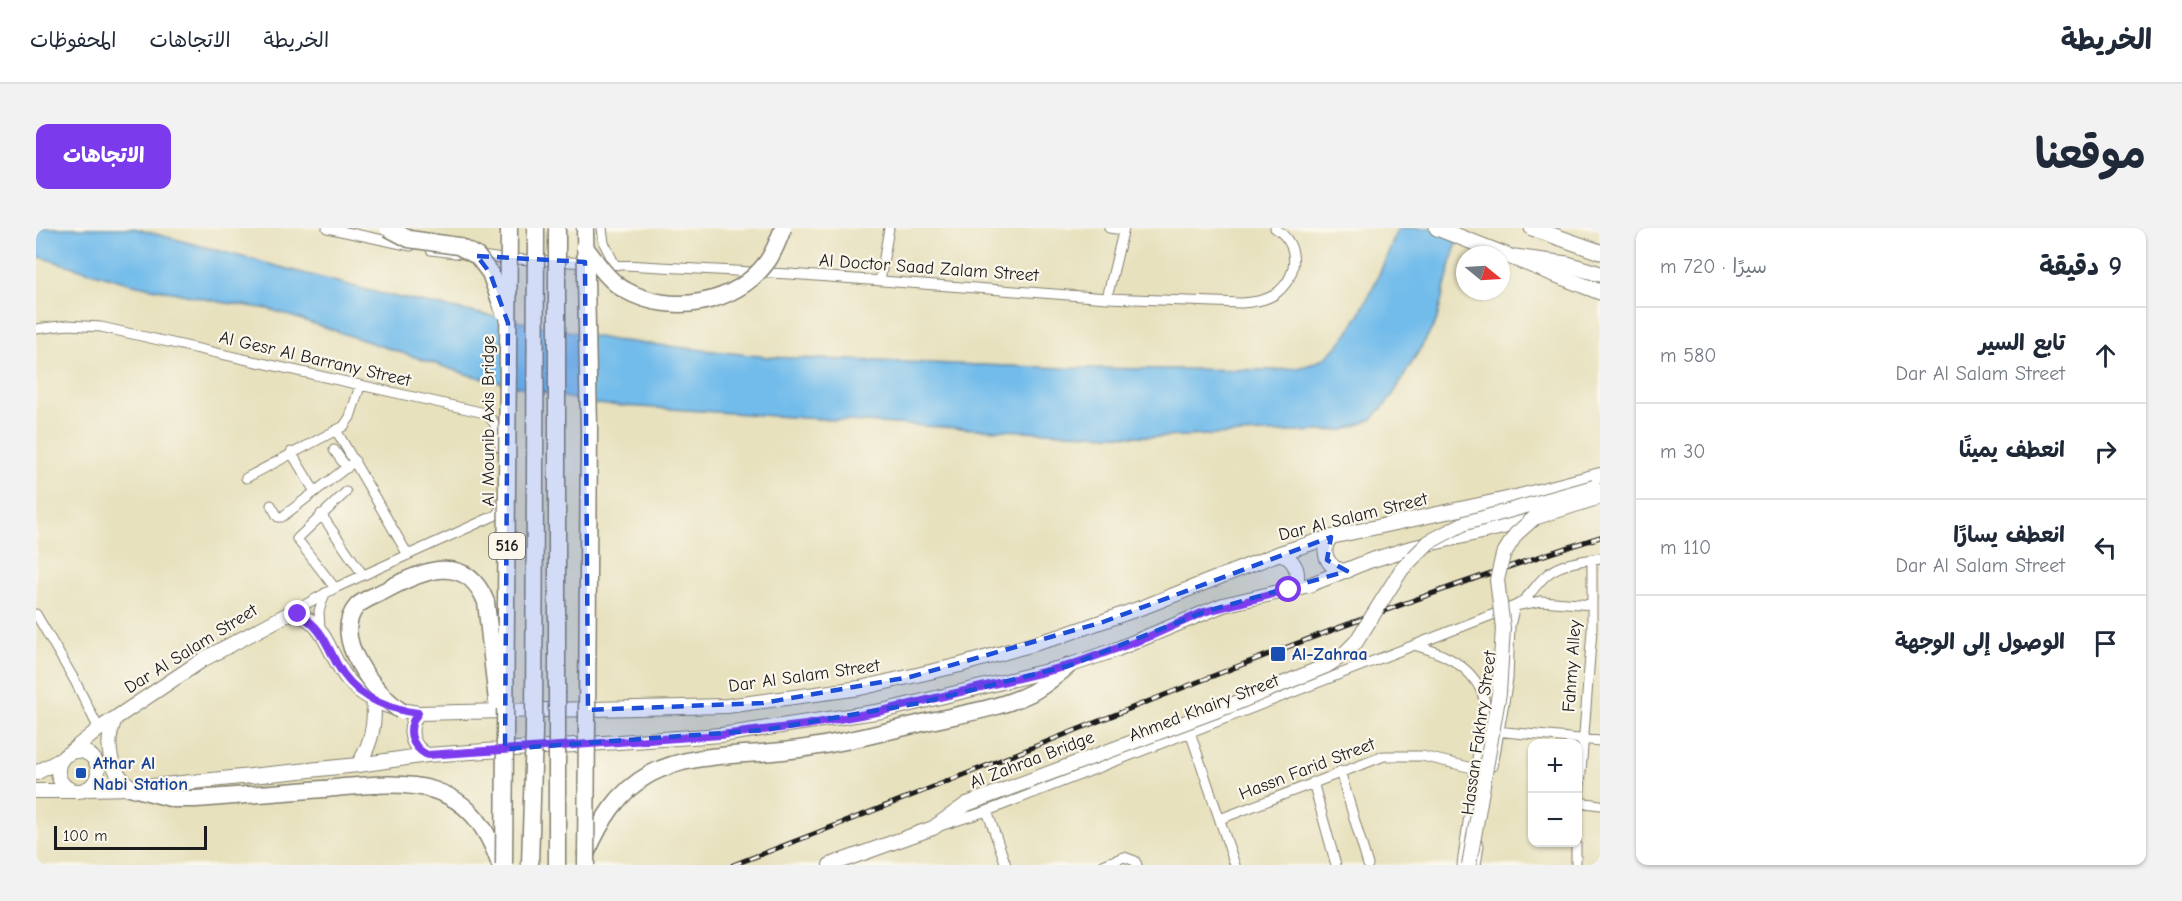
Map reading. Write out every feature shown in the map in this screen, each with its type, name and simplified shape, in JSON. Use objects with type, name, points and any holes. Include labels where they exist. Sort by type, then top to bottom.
[{"type":"highway","points":[[388,228],[409,239],[458,246],[477,256],[490,273],[508,323]]},
{"type":"highway","name":"Al Mounib Axis Bridge","points":[[502,865],[509,228]]},
{"type":"highway","name":"516","points":[[530,865],[534,732],[536,228]]},
{"type":"highway","points":[[557,228],[557,865]]},
{"type":"highway","points":[[585,228],[589,428],[586,859]]},
{"type":"highway","points":[[584,246],[623,289],[642,298],[669,304],[695,305],[716,299],[754,276],[767,261],[783,228]]},
{"type":"highway","points":[[410,712],[376,689],[360,666],[350,636],[353,613],[358,605],[417,573],[448,570],[470,577],[480,587],[486,602],[504,767]]},
{"type":"highway","points":[[586,859],[600,823],[614,803],[630,787],[650,774],[672,765],[808,748],[961,714],[1020,698],[1044,685],[1068,666]]},
{"type":"highway","points":[[133,788],[153,795],[195,799],[386,783],[420,785],[452,798],[472,814],[488,834],[502,865]]},
{"type":"main road","points":[[1437,228],[1600,292]]},
{"type":"main road","points":[[1532,228],[1600,252]]},
{"type":"main road","points":[[1512,257],[1558,262],[1600,274]]},
{"type":"main road","points":[[1469,865],[1499,693],[1503,628],[1497,580],[1503,555],[1509,542],[1534,518],[1598,486]]},
{"type":"main road","name":"Dar Al Salam Street","points":[[36,773],[65,756],[99,729],[204,659],[290,613],[306,618],[320,630],[348,680],[373,700],[410,712],[727,706],[860,688],[960,665],[1058,637],[1146,606],[1280,553],[1331,537],[1516,497],[1598,486]]},
{"type":"main road","name":"Al Zahraa Bridge","points":[[933,828],[967,804],[1229,706],[1326,666],[1342,656],[1356,642],[1402,569],[1429,542],[1465,523],[1598,486]]},
{"type":"main road","points":[[36,791],[133,788],[357,765],[427,755],[690,738],[806,725],[920,703],[1068,666],[1125,646],[1214,609],[1294,589],[1411,548],[1600,503]]},
{"type":"main road","points":[[1331,537],[1325,550],[1327,560],[1337,570],[1347,570]]},
{"type":"main road","points":[[1280,553],[1289,558],[1295,566],[1297,578],[1294,589]]},
{"type":"main road","points":[[357,765],[367,748],[373,730],[373,700]]},
{"type":"main road","points":[[410,712],[412,739],[427,755]]},
{"type":"main road","points":[[114,720],[108,744],[111,760],[119,775],[133,788]]},
{"type":"main road","points":[[83,752],[95,760],[98,774],[94,783],[80,790],[66,786],[60,778],[59,768],[65,756],[83,752]]},
{"type":"main road","name":"Ahmed Khairy Street","points":[[830,865],[933,828]]},
{"type":"street","name":"Al Doctor Saad Zalam Street","points":[[327,228],[452,254],[496,258],[614,263],[1107,298],[1241,303],[1262,300],[1275,294],[1292,268],[1294,256],[1292,244],[1275,228]]},
{"type":"street","points":[[406,245],[407,228]]},
{"type":"street","points":[[602,228],[604,243],[614,263]]},
{"type":"street","points":[[880,281],[889,228]]},
{"type":"street","points":[[1107,298],[1123,229],[1108,228]]},
{"type":"street","name":"Al Gesr Al Barrany Street","points":[[36,329],[68,325],[101,327],[360,387],[485,413],[493,420],[500,444],[500,510],[496,515],[408,555]]},
{"type":"street","points":[[246,478],[348,422],[360,387]]},
{"type":"street","points":[[290,613],[335,588],[408,555],[336,430]]},
{"type":"street","points":[[334,450],[346,468]]},
{"type":"street","points":[[291,452],[315,492]]},
{"type":"street","points":[[271,505],[281,518],[355,462]]},
{"type":"street","points":[[335,588],[297,538],[346,492]]},
{"type":"street","points":[[321,514],[363,575]]},
{"type":"street","points":[[1515,606],[1531,595],[1550,572],[1596,558]]},
{"type":"street","name":"Fahmy Alley","points":[[1579,793],[1596,630],[1592,605],[1596,594],[1596,558]]},
{"type":"street","points":[[320,630],[319,611],[325,593]]},
{"type":"street","name":"Ahmed Khairy Street","points":[[933,828],[987,811],[1417,646],[1515,606],[1541,601],[1592,605]]},
{"type":"street","name":"Hassan Fakhry Street","points":[[1476,865],[1508,680],[1510,625],[1515,606]]},
{"type":"street","points":[[36,614],[75,681],[99,729]]},
{"type":"street","name":"Hassan Fakhry Street","points":[[1417,646],[1448,657],[1474,678],[1482,688],[1485,703],[1483,729],[1462,865]]},
{"type":"street","points":[[1589,681],[1600,682]]},
{"type":"street","points":[[1483,729],[1600,741]]},
{"type":"street","points":[[1190,732],[1235,865]]},
{"type":"street","name":"Hassn Farid Street","points":[[1220,819],[1384,756],[1404,754],[1454,762],[1477,769]]},
{"type":"street","points":[[1340,771],[1368,865]]},
{"type":"street","points":[[1313,782],[1336,865]]},
{"type":"street","points":[[1582,803],[1600,805]]},
{"type":"street","points":[[987,811],[1006,865]]},
{"type":"street","points":[[1576,847],[1576,865]]},
{"type":"street","points":[[1103,865],[1124,857],[1135,861],[1137,865]]},
{"type":"highlighted area","points":[[477,256],[585,262],[588,710],[763,703],[910,677],[1103,622],[1331,537],[1327,560],[1347,571],[1204,612],[1068,666],[920,703],[764,730],[505,749],[508,323],[490,273]]},
{"type":"water","points":[[36,228],[133,228],[386,295],[613,340],[768,357],[1065,368],[1274,370],[1303,367],[1319,361],[1343,339],[1366,302],[1398,228],[1460,228],[1436,322],[1391,398],[1372,419],[1345,430],[1157,437],[956,428],[595,404],[469,375],[269,309],[220,302],[128,283],[36,256]]},
{"type":"railway","points":[[733,865],[1272,653],[1490,573],[1600,537]]},
{"type":"place","name":"Al-Zahraa","points":[[1278,654]]},
{"type":"place","name":"Athar Al Nabi Station","points":[[81,773]]},
{"type":"route","points":[[298,614],[320,630],[342,672],[364,694],[382,705],[418,713],[412,722],[412,739],[414,744],[427,755],[721,735],[806,725],[882,711],[1068,666],[1146,638],[1223,605],[1289,590]]}]
